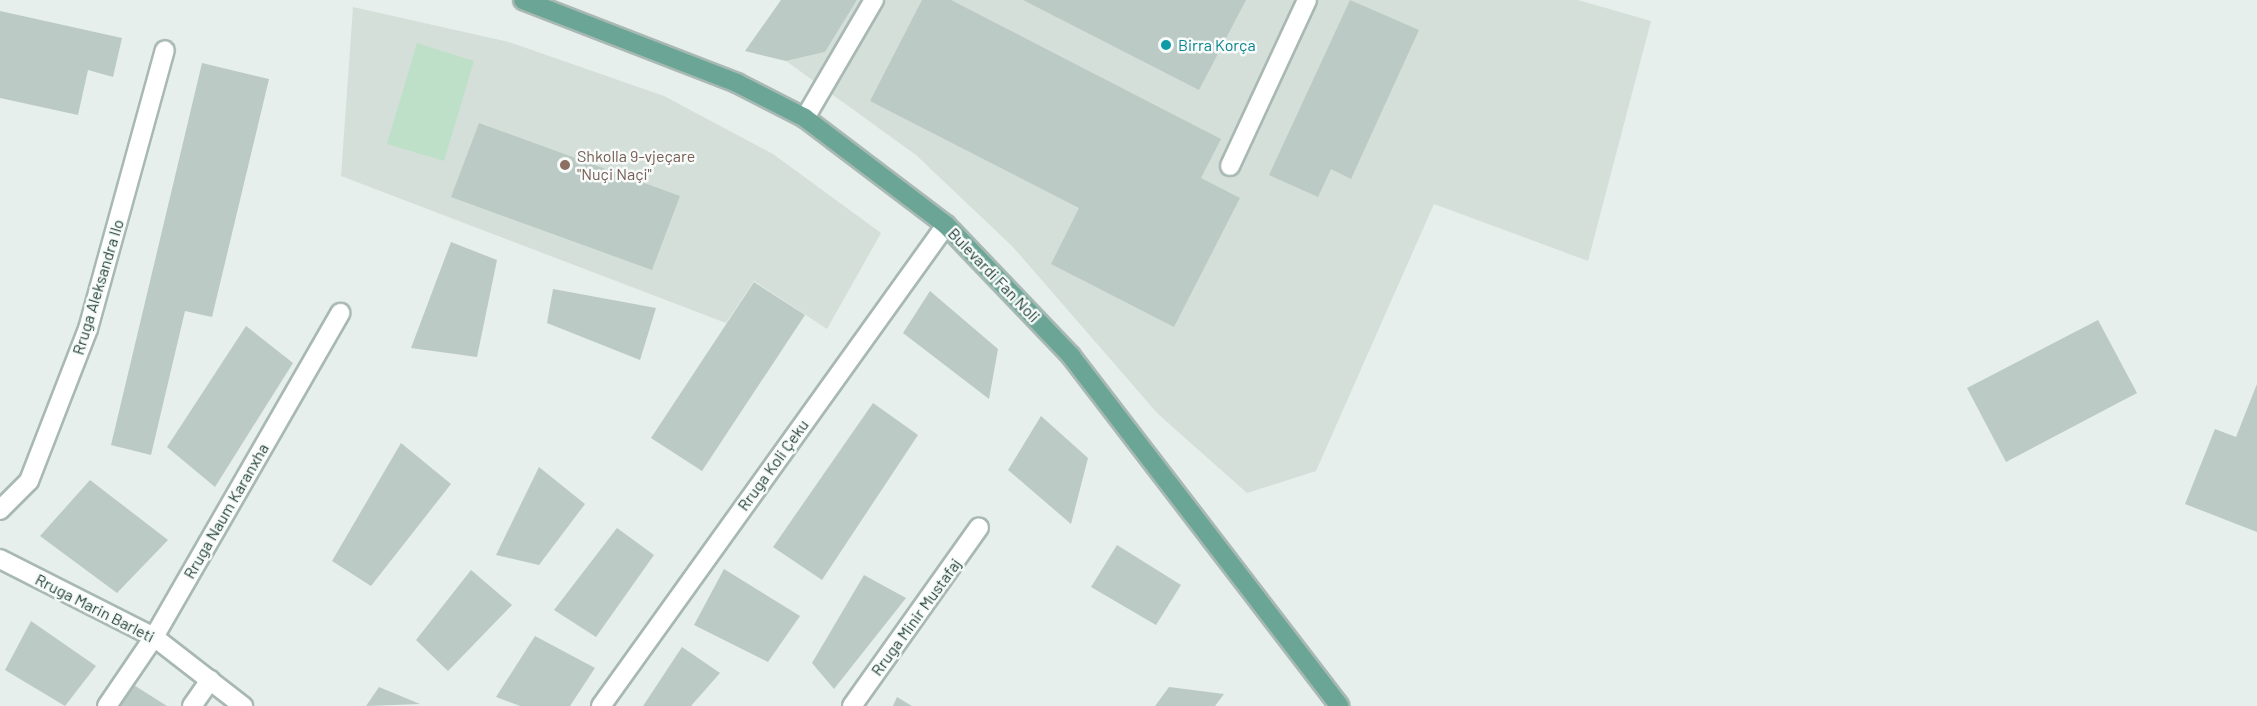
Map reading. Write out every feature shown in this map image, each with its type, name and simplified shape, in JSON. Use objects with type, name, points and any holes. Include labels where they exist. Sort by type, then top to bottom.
[{"type":"main road","name":"Bulevardi Fan Noli","points":[[523,0],[737,82],[805,118],[946,225],[1071,356],[1340,706]]},
{"type":"street","points":[[805,118],[874,0]]},
{"type":"street","points":[[1230,166],[1307,0]]},
{"type":"street","name":"Rruga Aleksandra Ilo","points":[[0,510],[28,481],[88,329],[165,50]]},
{"type":"street","name":"Rruga Koli Çeku","points":[[601,706],[946,225]]},
{"type":"street","name":"Rruga Naum Karanxha","points":[[107,706],[154,637],[340,313]]},
{"type":"street","name":"Rruga Minir Mustafaj","points":[[852,706],[980,527]]},
{"type":"street","name":"Rruga Marin Barleti","points":[[0,560],[154,637],[243,706]]},
{"type":"street","points":[[192,706],[210,680]]},
{"type":"shaded area","points":[[857,0],[1578,0],[1651,21],[1588,261],[1434,204],[1316,471],[1247,493],[1158,414],[1013,247],[916,155],[786,61],[825,52]]},
{"type":"shaded area","name":"Shkolla 9-vjeçare \"Nuçi Naçi\"","points":[[353,7],[509,42],[664,96],[773,154],[881,233],[827,329],[754,281],[726,323],[341,176]]},
{"type":"green space","points":[[417,43],[474,61],[444,161],[387,144]]},
{"type":"building","points":[[781,0],[857,0],[825,52],[786,61],[745,51]]},
{"type":"building","points":[[922,0],[951,0],[1221,139],[1201,178],[1240,198],[1174,327],[1051,264],[1079,208],[870,101]]},
{"type":"building","name":"Birra Korça","points":[[1023,0],[1246,0],[1199,90]]},
{"type":"building","points":[[1350,0],[1419,30],[1351,179],[1331,169],[1318,197],[1269,175]]},
{"type":"building","points":[[0,11],[122,38],[113,77],[88,70],[78,115],[0,98]]},
{"type":"building","points":[[202,63],[269,79],[212,317],[185,311],[151,455],[111,445]]},
{"type":"building","points":[[479,123],[680,196],[652,270],[451,197]]},
{"type":"building","points":[[451,242],[497,260],[477,357],[411,348]]},
{"type":"building","points":[[754,282],[805,315],[702,471],[651,438]]},
{"type":"building","points":[[553,289],[656,308],[640,360],[547,323]]},
{"type":"building","points":[[930,291],[998,349],[989,399],[903,333]]},
{"type":"building","points":[[2098,320],[2137,393],[2006,462],[1967,388]]},
{"type":"building","points":[[246,326],[293,363],[215,487],[167,447]]},
{"type":"building","points":[[2257,384],[2257,532],[2185,504],[2215,429],[2236,437]]},
{"type":"building","points":[[873,403],[918,435],[822,580],[773,547]]},
{"type":"building","points":[[1041,416],[1088,458],[1071,524],[1008,470]]},
{"type":"building","points":[[401,443],[451,484],[371,586],[332,561]]},
{"type":"building","points":[[539,467],[585,504],[539,565],[496,555]]},
{"type":"building","points":[[90,480],[168,540],[117,593],[40,536]]},
{"type":"building","points":[[617,528],[654,555],[596,637],[554,610]]},
{"type":"building","points":[[1117,545],[1181,585],[1156,625],[1091,587]]},
{"type":"building","points":[[724,569],[800,616],[768,662],[694,625]]},
{"type":"building","points":[[471,570],[512,605],[448,671],[416,640]]},
{"type":"building","points":[[864,575],[906,598],[834,689],[812,663]]},
{"type":"building","points":[[31,621],[96,666],[65,706],[5,670]]},
{"type":"building","points":[[535,636],[595,668],[570,706],[520,706],[496,697]]},
{"type":"building","points":[[682,647],[720,673],[691,706],[643,706]]},
{"type":"building","points":[[129,682],[167,706],[114,706]]},
{"type":"building","points":[[379,687],[420,704],[366,706]]},
{"type":"building","points":[[1169,687],[1224,694],[1215,706],[1155,706]]},
{"type":"building","points":[[897,697],[912,706],[893,706]]},
{"type":"place","name":"Birra Korça","points":[[1166,45]]},
{"type":"place","name":"Shkolla 9-vjeçare \"Nuçi Naçi\"","points":[[565,165]]}]
